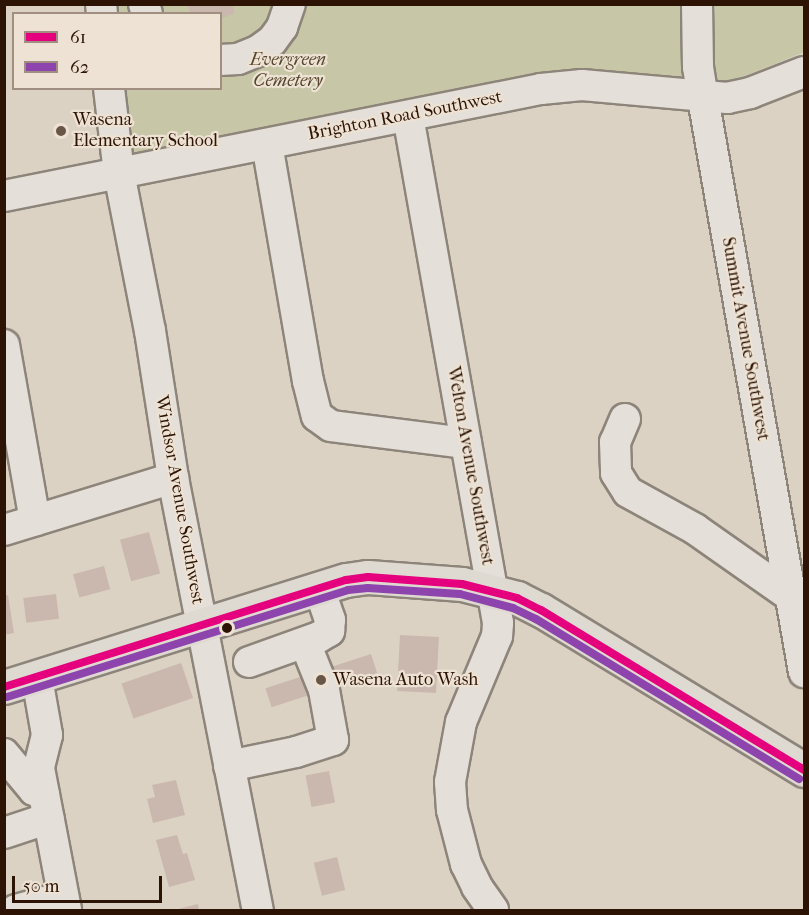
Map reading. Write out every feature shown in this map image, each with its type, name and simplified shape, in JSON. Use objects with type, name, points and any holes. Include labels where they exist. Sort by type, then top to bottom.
[{"type":"main road","points":[[4,687],[319,588],[368,577],[462,584],[517,598],[552,616],[804,766]]},
{"type":"street","points":[[222,60],[238,59],[258,51],[272,41],[282,27],[290,4]]},
{"type":"street","name":"Summit Avenue Southwest","points":[[696,4],[698,67],[703,98],[793,598],[804,672]]},
{"type":"street","name":"Brighton Road Southwest","points":[[4,196],[541,89],[582,85],[636,88],[703,98],[727,98],[750,93],[804,72]]},
{"type":"street","name":"Windsor Avenue Southwest","points":[[109,90],[119,173],[150,331],[173,478],[258,910]]},
{"type":"street","name":"Welton Avenue Southwest","points":[[408,116],[498,622],[497,636],[461,722],[450,782],[452,810],[466,864],[477,887],[493,910]]},
{"type":"street","points":[[267,144],[308,381],[317,416],[331,426],[466,443]]},
{"type":"street","points":[[4,345],[35,520]]},
{"type":"street","points":[[625,419],[615,442],[616,474],[628,492],[695,529],[793,598]]},
{"type":"street","points":[[4,530],[173,478]]},
{"type":"street","points":[[249,662],[305,643],[329,631],[330,620],[319,588]]},
{"type":"street","points":[[229,766],[296,752],[333,740],[324,690],[305,643]]},
{"type":"street","points":[[16,910],[64,904],[39,768],[47,735],[37,678]]},
{"type":"street","points":[[4,754],[46,806]]},
{"type":"street","points":[[4,833],[46,806]]},
{"type":"green space","name":"Evergreen Cemetery","points":[[111,5],[804,5],[804,52],[732,81],[541,89],[119,173],[115,90],[222,90],[222,12],[111,12]]},
{"type":"building","points":[[187,4],[232,4],[235,13],[222,18],[222,12],[190,12]]},
{"type":"building","points":[[149,532],[160,574],[131,581],[120,540]]},
{"type":"building","points":[[104,566],[110,589],[79,597],[73,574]]},
{"type":"building","points":[[56,594],[59,619],[26,623],[23,598]]},
{"type":"building","points":[[8,595],[14,633],[4,635],[4,596]]},
{"type":"building","points":[[400,635],[439,637],[436,693],[397,691]]},
{"type":"building","name":"Wasena Auto Wash","points":[[371,654],[377,673],[272,707],[265,688]]},
{"type":"building","points":[[181,663],[193,698],[133,718],[121,684]]},
{"type":"building","points":[[329,771],[335,802],[312,807],[305,776]]},
{"type":"building","points":[[176,780],[185,815],[153,823],[147,799],[155,797],[152,785]]},
{"type":"building","points":[[177,835],[183,854],[187,853],[195,880],[169,887],[156,840]]},
{"type":"building","points":[[337,857],[345,890],[322,896],[314,863]]},
{"type":"building","points":[[198,904],[199,910],[174,910]]},
{"type":"transit line","name":"61","points":[[4,687],[346,580],[368,577],[462,584],[517,598],[541,610],[804,770]]},
{"type":"transit line","name":"62","points":[[7,697],[348,590],[368,588],[460,594],[513,608],[536,619],[799,779]]},
{"type":"place","name":"Wasena Elementary School","points":[[61,131]]},
{"type":"place","name":"Wasena Auto Wash","points":[[321,680]]}]
